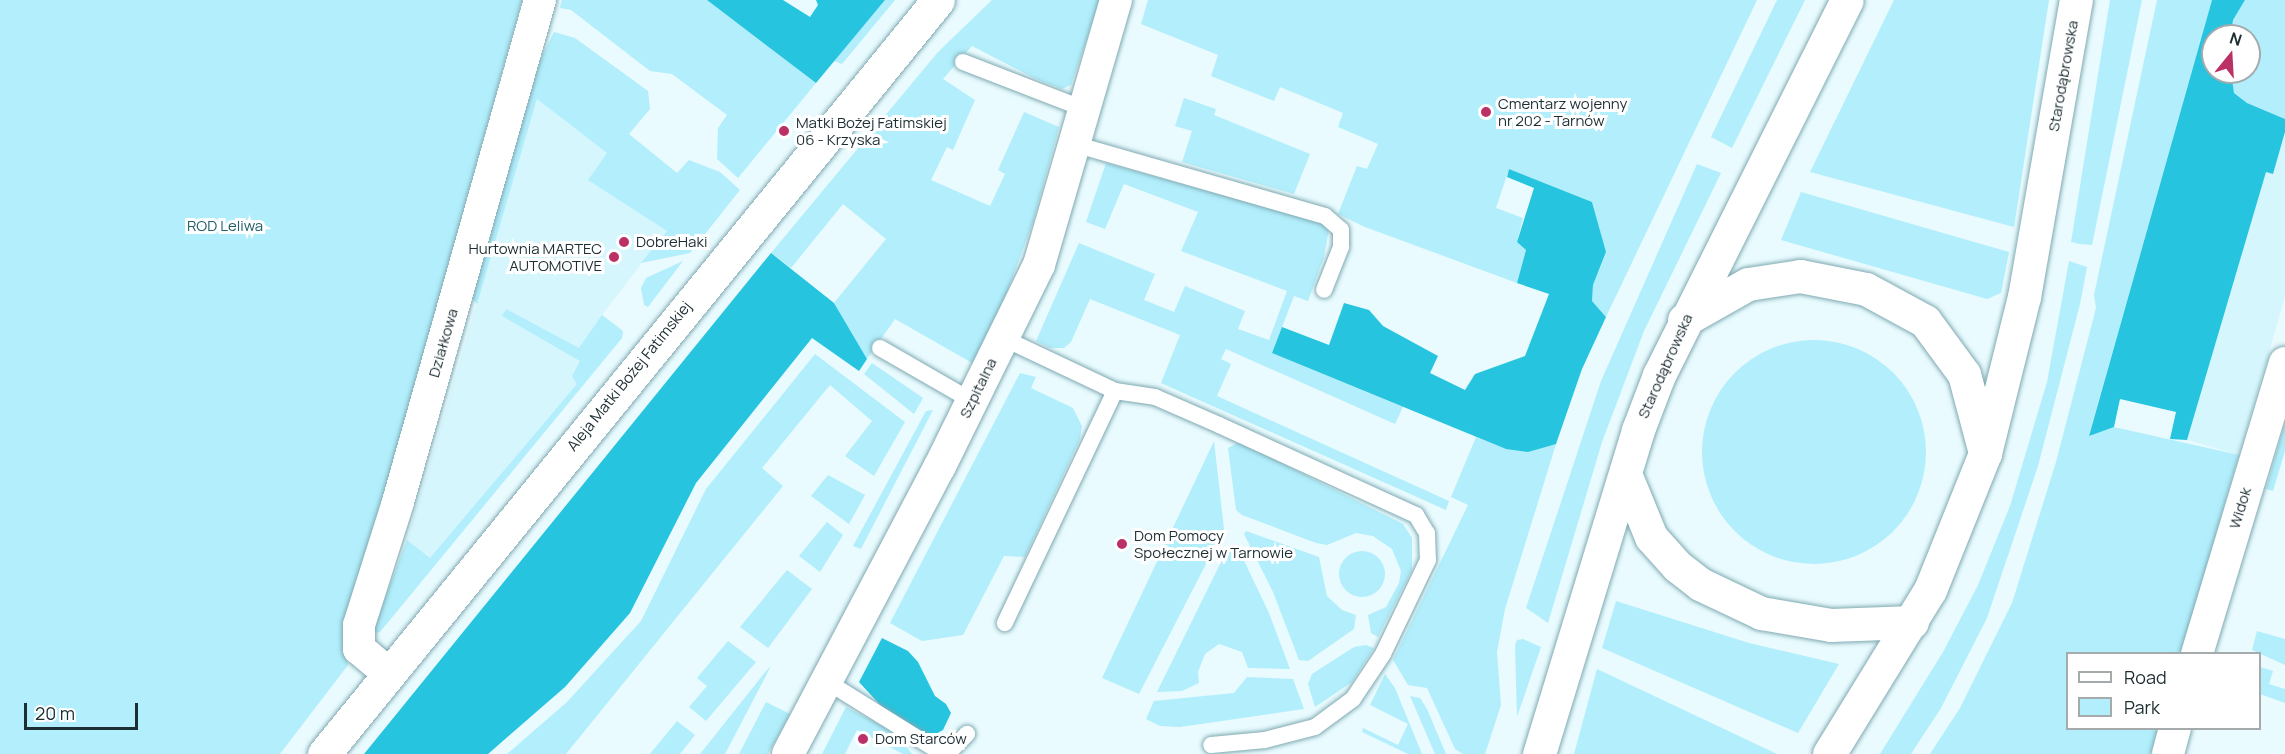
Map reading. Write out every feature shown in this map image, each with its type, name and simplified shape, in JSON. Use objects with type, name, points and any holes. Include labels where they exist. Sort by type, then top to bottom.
[{"type":"street","name":"Działkowa","points":[[388,673],[359,649],[359,626],[398,502],[540,0]]},
{"type":"street","name":"Aleja Matki Bożej Fatimskiej","points":[[324,754],[938,0]]},
{"type":"street","name":"Szpitalna","points":[[788,754],[972,401],[1039,265],[1116,0]]},
{"type":"street","name":"Starodąbrowska","points":[[1539,754],[1626,477],[1638,430],[1684,320],[1847,0]]},
{"type":"street","name":"Starodąbrowska","points":[[1829,754],[1912,622],[1941,568],[1985,453],[2024,297],[2076,0]]},
{"type":"street","points":[[1684,320],[1748,284],[1800,276],[1866,289],[1924,321],[1964,374],[1985,453]]},
{"type":"street","name":"Widok","points":[[2198,652],[2285,363]]},
{"type":"street","points":[[1626,477],[1651,537],[1677,566],[1700,584],[1761,613],[1840,625],[1912,622]]},
{"type":"street","points":[[2168,754],[2175,730]]},
{"type":"lane","points":[[963,62],[1084,109]]},
{"type":"lane","points":[[1074,144],[1325,216],[1341,230],[1341,247],[1324,290]]},
{"type":"lane","points":[[1003,338],[1115,391],[1155,396],[1354,486],[1416,515],[1427,533],[1428,560],[1383,654],[1353,699],[1315,727],[1265,740],[1211,745]]},
{"type":"lane","points":[[880,348],[972,401]]},
{"type":"lane","points":[[1005,623],[1115,391]]},
{"type":"lane","points":[[826,681],[937,750],[953,748],[967,734]]},
{"type":"shaded area","points":[[707,0],[783,0],[810,17],[818,5],[816,0],[885,0],[816,83]]},
{"type":"shaded area","points":[[2212,0],[2245,0],[2232,24],[2205,24]]},
{"type":"shaded area","points":[[2201,39],[2201,84],[2233,84],[2234,93],[2247,103],[2285,119],[2285,132],[2273,174],[2266,172],[2187,440],[2170,439],[2176,412],[2120,399],[2114,427],[2089,436]]},
{"type":"shaded area","points":[[537,99],[682,211],[602,315],[623,331],[622,338],[380,632],[375,633],[375,625],[407,540]]},
{"type":"shaded area","points":[[2285,132],[2285,297],[2239,455],[2187,440],[2266,171],[2273,173]]},
{"type":"shaded area","points":[[1509,169],[1592,202],[1606,252],[1593,285],[1592,301],[1606,317],[1582,369],[1556,444],[1528,452],[1506,449],[1272,353],[1282,327],[1329,345],[1344,303],[1369,310],[1383,326],[1438,356],[1430,373],[1465,390],[1475,374],[1525,356],[1549,294],[1517,283],[1526,250],[1517,242],[1534,188],[1507,177]]},
{"type":"shaded area","points":[[771,253],[834,303],[867,359],[859,371],[812,338],[696,483],[630,613],[565,687],[488,754],[364,754]]},
{"type":"shaded area","points":[[882,638],[908,651],[918,662],[935,696],[946,704],[951,713],[943,730],[932,736],[918,730],[882,707],[859,682]]},
{"type":"green space","name":"ROD Leliwa","points":[[0,0],[522,0],[344,641],[348,665],[280,754],[0,754]]},
{"type":"green space","points":[[562,0],[707,0],[816,83],[738,178],[717,159],[718,128],[727,115],[672,74],[650,71],[571,10],[560,8]]},
{"type":"green space","points":[[885,0],[895,0],[842,64],[834,61]]},
{"type":"green space","points":[[992,0],[1100,0],[1071,85],[1062,89],[1036,79],[972,46],[943,79],[975,100],[953,150],[947,147],[931,180],[990,206],[1005,174],[998,170],[1024,112],[1059,127],[1033,222],[990,338],[974,364],[895,319],[867,359],[834,303],[886,239],[843,204],[791,268],[771,253],[938,52]]},
{"type":"green space","points":[[1148,0],[1757,0],[1606,317],[1592,301],[1593,285],[1606,253],[1592,202],[1509,169],[1496,208],[1523,218],[1517,242],[1526,250],[1517,283],[1365,227],[1338,214],[1357,166],[1367,169],[1378,144],[1338,127],[1343,113],[1280,87],[1274,101],[1211,76],[1218,55],[1141,24]]},
{"type":"green space","points":[[1777,0],[1805,0],[1732,148],[1711,137]]},
{"type":"green space","points":[[1894,0],[2049,0],[2014,227],[1810,172]]},
{"type":"green space","points":[[2110,0],[2142,0],[2092,245],[2079,244],[2071,242]]},
{"type":"green space","points":[[2157,0],[2212,0],[2205,24],[2201,24],[2201,39],[2089,435],[2114,427],[2239,455],[2181,652],[2066,652],[2066,730],[2158,730],[2151,754],[1930,754],[1960,708],[2012,603],[2056,462],[2096,308],[2094,295]]},
{"type":"green space","points":[[2245,0],[2285,0],[2285,119],[2247,103],[2234,93],[2233,84],[2261,84],[2261,24],[2232,24]]},
{"type":"green space","points":[[554,32],[575,38],[648,91],[650,109],[629,134],[677,173],[689,160],[720,172],[740,190],[690,253],[641,263],[667,231],[588,180],[607,153],[537,99],[477,304],[469,296],[533,74]]},
{"type":"green space","points":[[1184,98],[1216,109],[1214,115],[1310,154],[1294,194],[1182,162],[1192,131],[1175,126]]},
{"type":"green space","points":[[1106,163],[1322,223],[1329,229],[1324,257],[1308,301],[1294,296],[1272,353],[1403,407],[1395,424],[1226,349],[1221,359],[1231,364],[1217,396],[1449,501],[1446,510],[1161,383],[1180,335],[1090,299],[1071,342],[1064,348],[1050,348],[1036,341],[1079,243],[1155,274],[1144,300],[1174,312],[1185,286],[1245,311],[1238,329],[1269,340],[1287,291],[1181,251],[1198,212],[1124,184],[1105,229],[1086,222]]},
{"type":"green space","points":[[1697,164],[1721,173],[1644,331],[1602,442],[1548,623],[1526,608],[1601,381]]},
{"type":"green space","points":[[1801,192],[2009,252],[2001,293],[1987,299],[1781,240]]},
{"type":"green space","points":[[683,261],[648,307],[644,305],[641,288],[646,278]]},
{"type":"green space","points":[[2069,261],[2087,267],[2080,304],[2038,466],[1987,618],[1941,708],[1911,754],[1880,754],[1943,652],[1978,585],[2010,506],[2047,382]]},
{"type":"green space","points":[[506,309],[579,348],[602,315],[623,331],[622,338],[380,632],[375,633],[375,625],[407,540],[430,558],[577,384],[572,376],[580,361],[502,316]]},
{"type":"green space","points":[[1814,340],[1857,349],[1876,359],[1893,373],[1907,390],[1917,409],[1926,452],[1917,495],[1907,514],[1893,531],[1876,545],[1857,555],[1814,564],[1771,555],[1752,545],[1735,531],[1721,514],[1711,495],[1702,452],[1711,409],[1721,390],[1735,373],[1752,359],[1771,349]]},
{"type":"green space","points":[[815,354],[905,422],[874,476],[845,456],[872,421],[830,385],[762,468],[783,486],[566,754],[507,754],[567,702],[641,621],[706,489]]},
{"type":"green space","points":[[872,363],[923,398],[914,414],[864,374]]},
{"type":"green space","points":[[1020,373],[1036,377],[1031,388],[1073,408],[1082,426],[1080,439],[1025,557],[1004,556],[963,635],[922,641],[890,623]]},
{"type":"green space","points":[[933,410],[861,549],[853,546],[926,411]]},
{"type":"green space","points":[[2285,423],[2285,451],[2273,491],[2266,489]]},
{"type":"green space","points":[[1476,437],[1506,449],[1556,444],[1505,609],[1497,652],[1501,705],[1485,754],[1463,754],[1455,749],[1427,688],[1408,685],[1393,660],[1468,505],[1451,497]]},
{"type":"green space","points":[[1214,441],[1224,529],[1139,694],[1102,678]]},
{"type":"green space","points":[[1239,442],[1403,524],[1412,538],[1412,570],[1378,637],[1371,633],[1368,615],[1386,607],[1399,583],[1401,571],[1392,549],[1373,536],[1356,533],[1327,545],[1316,543],[1242,515],[1236,510],[1228,448]]},
{"type":"green space","points":[[828,475],[865,495],[849,524],[811,496]]},
{"type":"green space","points":[[827,522],[843,535],[820,572],[799,556]]},
{"type":"green space","points":[[1246,531],[1319,557],[1327,596],[1342,610],[1356,615],[1354,629],[1308,661],[1299,660],[1273,592],[1244,534]]},
{"type":"green space","points":[[1234,547],[1238,548],[1269,613],[1290,669],[1248,668],[1242,652],[1219,644],[1205,654],[1198,672],[1199,683],[1182,691],[1157,692],[1224,556]]},
{"type":"green space","points":[[1362,551],[1378,558],[1385,574],[1378,590],[1362,597],[1346,590],[1339,574],[1346,558]]},
{"type":"green space","points":[[787,570],[812,589],[768,648],[740,627]]},
{"type":"green space","points":[[1616,601],[1749,643],[1839,664],[1798,733],[1602,648]]},
{"type":"green space","points":[[2257,631],[2285,639],[2285,665],[2261,654],[2261,652],[2252,650]]},
{"type":"green space","points":[[1523,639],[1541,647],[1517,717],[1515,645],[1517,640]]},
{"type":"green space","points":[[728,641],[756,662],[706,721],[689,707],[707,686],[697,678]]},
{"type":"green space","points":[[1366,645],[1374,648],[1352,682],[1315,707],[1308,684],[1312,674],[1354,647]]},
{"type":"green space","points":[[771,666],[725,754],[700,754],[766,671]]},
{"type":"green space","points":[[2261,667],[2273,671],[2269,684],[2285,689],[2285,703],[2261,694]]},
{"type":"green space","points":[[1597,669],[1777,754],[1574,754]]},
{"type":"green space","points":[[1385,674],[1395,688],[1422,754],[1408,754],[1362,732],[1363,728],[1398,745],[1408,724],[1370,705]]},
{"type":"green space","points":[[1247,677],[1293,679],[1304,709],[1180,727],[1160,726],[1146,719],[1154,701],[1234,693]]},
{"type":"green space","points":[[1410,696],[1420,698],[1427,709],[1446,754],[1435,754]]},
{"type":"green space","points":[[766,702],[790,714],[768,754],[739,754]]},
{"type":"green space","points":[[846,707],[896,733],[912,754],[903,754],[857,730],[845,754],[822,754]]},
{"type":"green space","points":[[677,721],[695,735],[680,754],[650,754]]},
{"type":"place","name":"Cmentarz wojenny nr 202 - Tarnów","points":[[1486,112]]},
{"type":"place","name":"Matki Bożej Fatimskiej 06 - Krzyska","points":[[784,131]]},
{"type":"place","name":"DobreHaki","points":[[624,242]]},
{"type":"place","name":"Hurtownia MARTEC AUTOMOTIVE","points":[[614,257]]},
{"type":"place","name":"Dom Pomocy Społecznej w Tarnowie","points":[[1122,544]]},
{"type":"place","name":"Dom Starców","points":[[863,739]]}]
